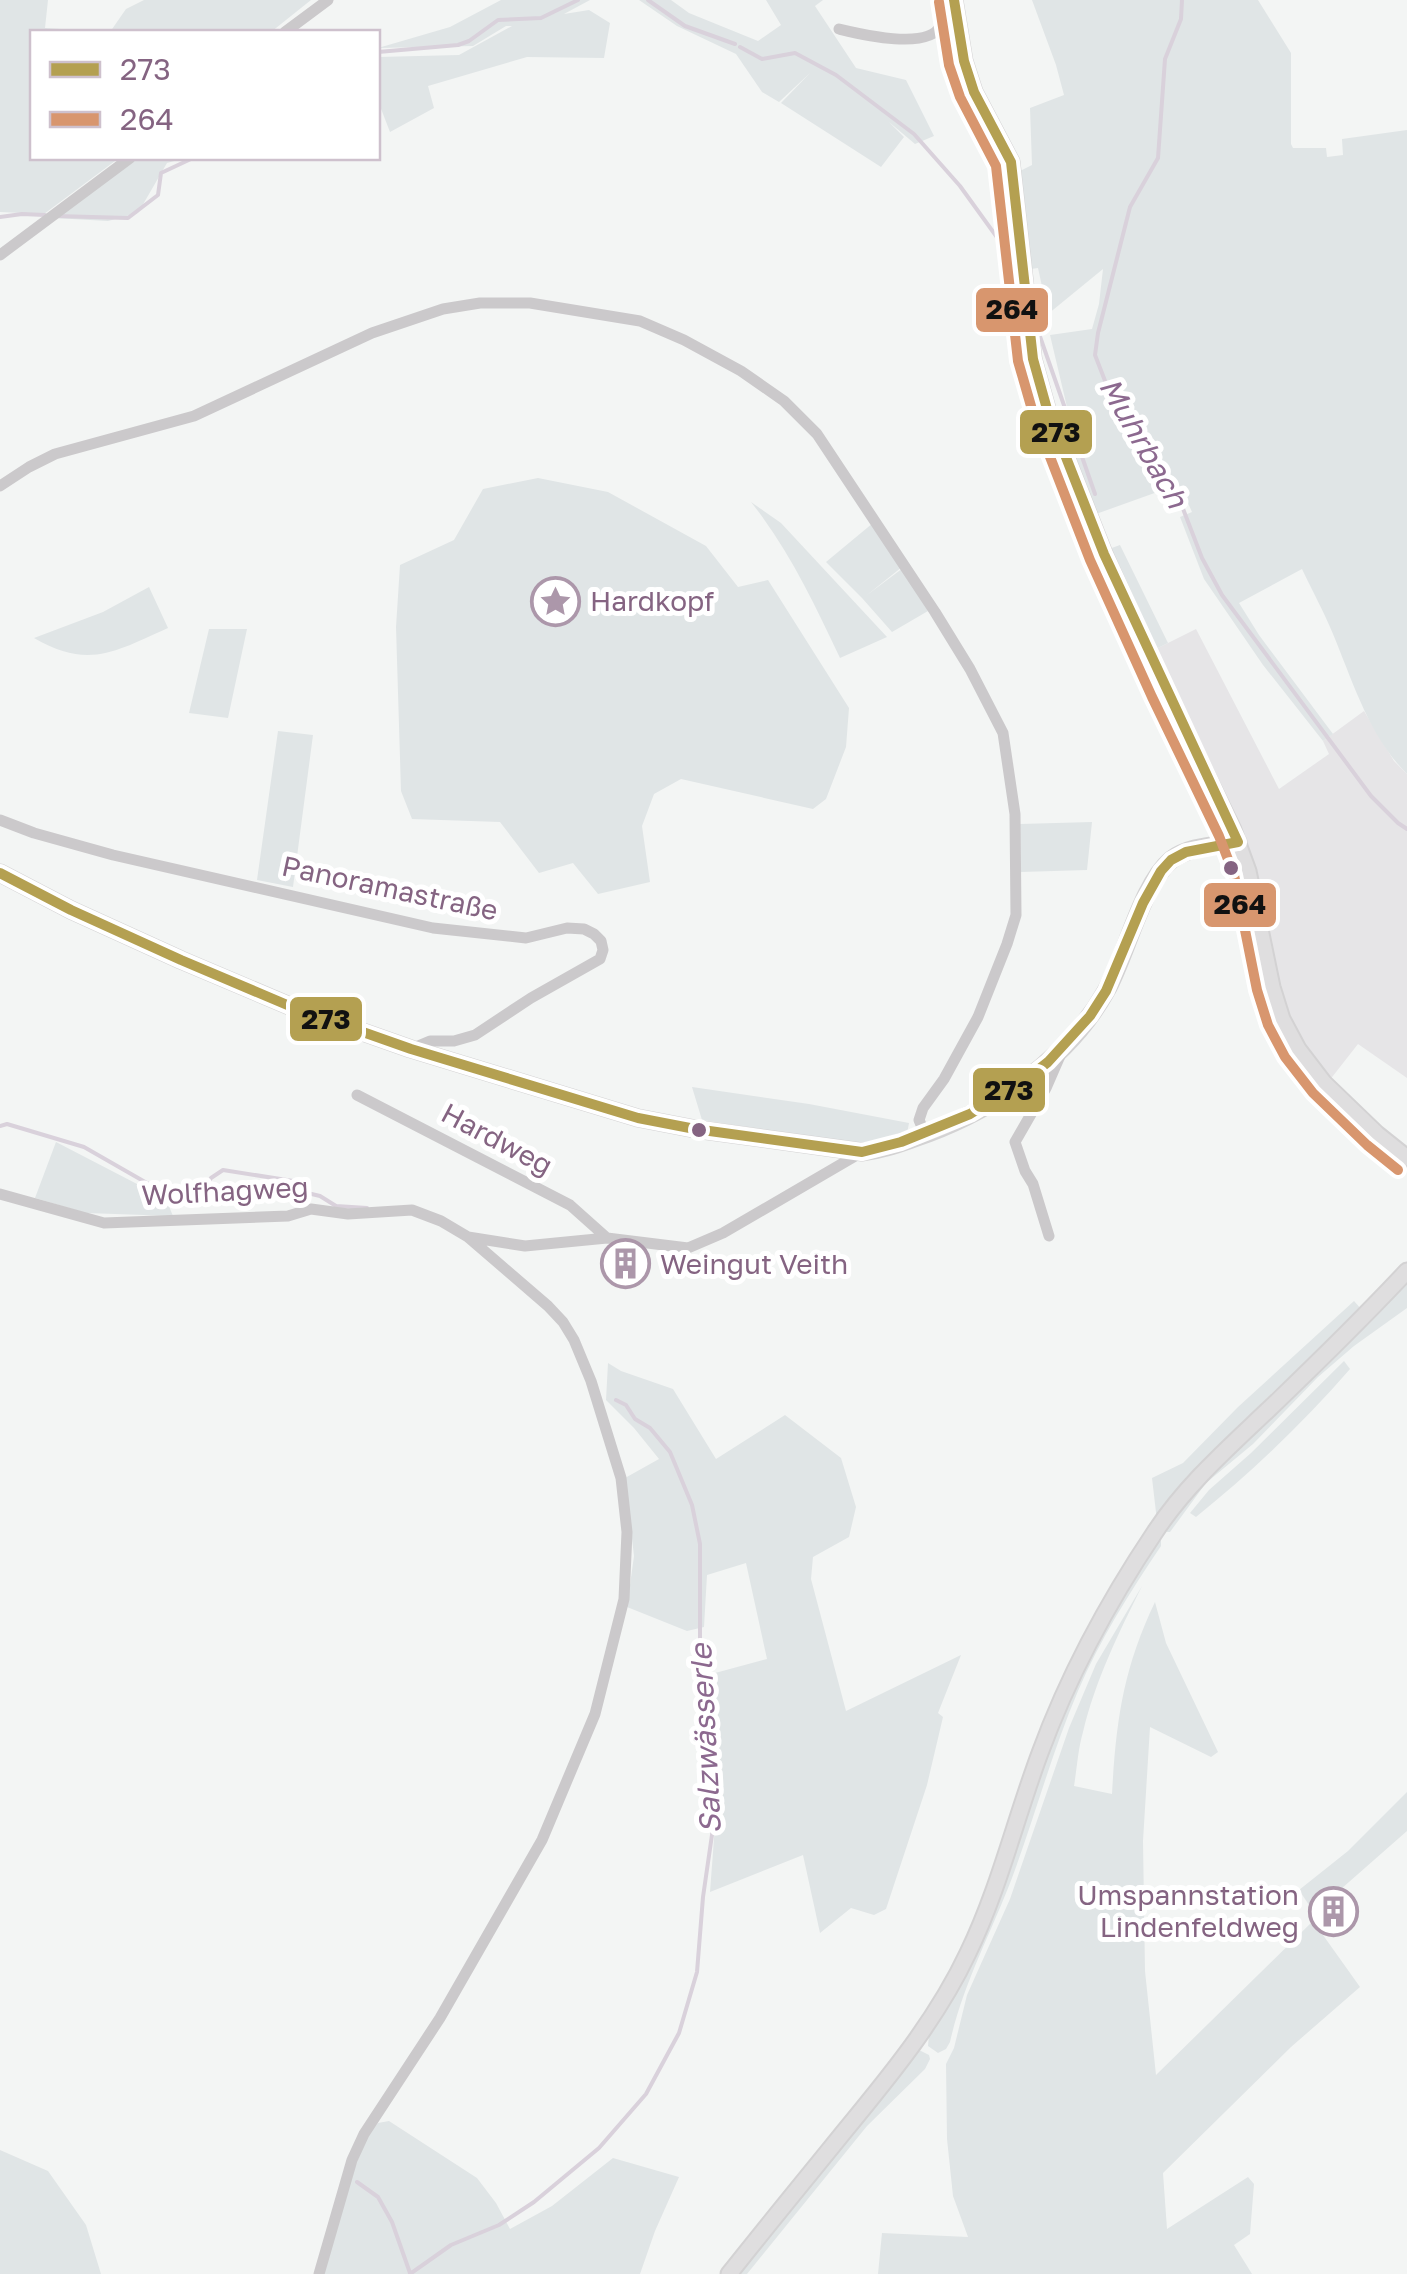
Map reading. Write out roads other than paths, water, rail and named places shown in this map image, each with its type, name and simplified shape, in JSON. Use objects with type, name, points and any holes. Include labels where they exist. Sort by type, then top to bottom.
[{"type":"street","points":[[288,30],[328,0]]},
{"type":"street","points":[[838,29],[902,40],[933,33],[941,25],[943,0]]},
{"type":"street","points":[[954,0],[964,61],[974,92],[1011,162],[1033,358],[1057,437],[1104,554],[1238,842],[1282,1019],[1298,1049],[1324,1083],[1407,1158]]},
{"type":"street","points":[[0,256],[127,160]]},
{"type":"street","points":[[0,486],[55,454],[194,416],[372,333],[443,309],[480,302],[530,302],[640,321],[741,371],[784,402],[817,434],[935,612],[1003,734],[1015,814],[1016,915],[978,1017],[944,1080],[923,1108],[919,1120],[925,1134]]},
{"type":"street","name":"Panoramastraße","points":[[0,820],[34,834],[112,855],[433,928],[526,938],[567,928],[584,929],[601,941],[600,959],[476,1035],[454,1041],[430,1041],[411,1049]]},
{"type":"street","points":[[1049,1236],[1033,1184],[1014,1142],[1046,1072],[1107,990],[1144,904],[1166,866],[1182,853],[1238,842]]},
{"type":"street","points":[[0,873],[71,910],[292,1007],[411,1049],[638,1118],[699,1130],[862,1152],[878,1150],[984,1108],[1046,1072]]},
{"type":"street","name":"Hardweg","points":[[357,1095],[570,1204],[607,1238]]},
{"type":"street","name":"Wolfhagweg","points":[[0,1194],[104,1222],[288,1216],[311,1208],[348,1214],[412,1210],[468,1238],[525,1246],[607,1238],[688,1248],[722,1233],[862,1152]]},
{"type":"street","points":[[318,2274],[352,2160],[364,2134],[440,2018],[542,1840],[595,1714],[624,1599],[628,1532],[622,1478],[574,1340],[548,1306],[468,1238]]},
{"type":"street","points":[[729,2274],[887,2079],[946,1995],[987,1910],[1064,1692],[1110,1602],[1156,1530],[1207,1468],[1407,1271]]},
{"type":"waterway","points":[[380,52],[458,45],[498,20],[541,18],[578,0]]},
{"type":"waterway","points":[[648,0],[685,26],[735,44]]},
{"type":"waterway","name":"Muhrbach","points":[[1182,0],[1181,19],[1165,59],[1158,158],[1130,207],[1095,355],[1114,404],[1180,501],[1202,558],[1222,595],[1371,796],[1407,829]]},
{"type":"waterway","points":[[740,47],[762,59],[795,53],[836,75],[914,134],[960,186],[1017,265]]},
{"type":"waterway","points":[[56,216],[128,218],[158,195],[161,173],[189,160]]},
{"type":"waterway","points":[[0,217],[45,215]]},
{"type":"waterway","points":[[1037,328],[1095,494]]},
{"type":"waterway","name":"Salzwässerle","points":[[0,1126],[7,1124],[84,1147],[180,1202],[198,1201],[211,1178],[223,1170],[293,1181],[299,1191],[320,1196],[336,1206],[367,1208]]},
{"type":"waterway","name":"Salzwässerle","points":[[410,2274],[451,2245],[499,2225],[534,2202],[599,2148],[646,2094],[679,2033],[697,1972],[714,1821],[700,1669],[700,1544],[692,1505],[670,1452],[650,1428],[616,1400]]},
{"type":"waterway","name":"Salzwässerle","points":[[357,2182],[378,2197],[392,2222],[410,2273]]},
{"type":"place","name":"Hardkopf","points":[[555,601]]},
{"type":"place","name":"Weingut Veith","points":[[625,1264]]},
{"type":"place","name":"Umspannstation Lindenfeldweg","points":[[1334,1911]]}]
